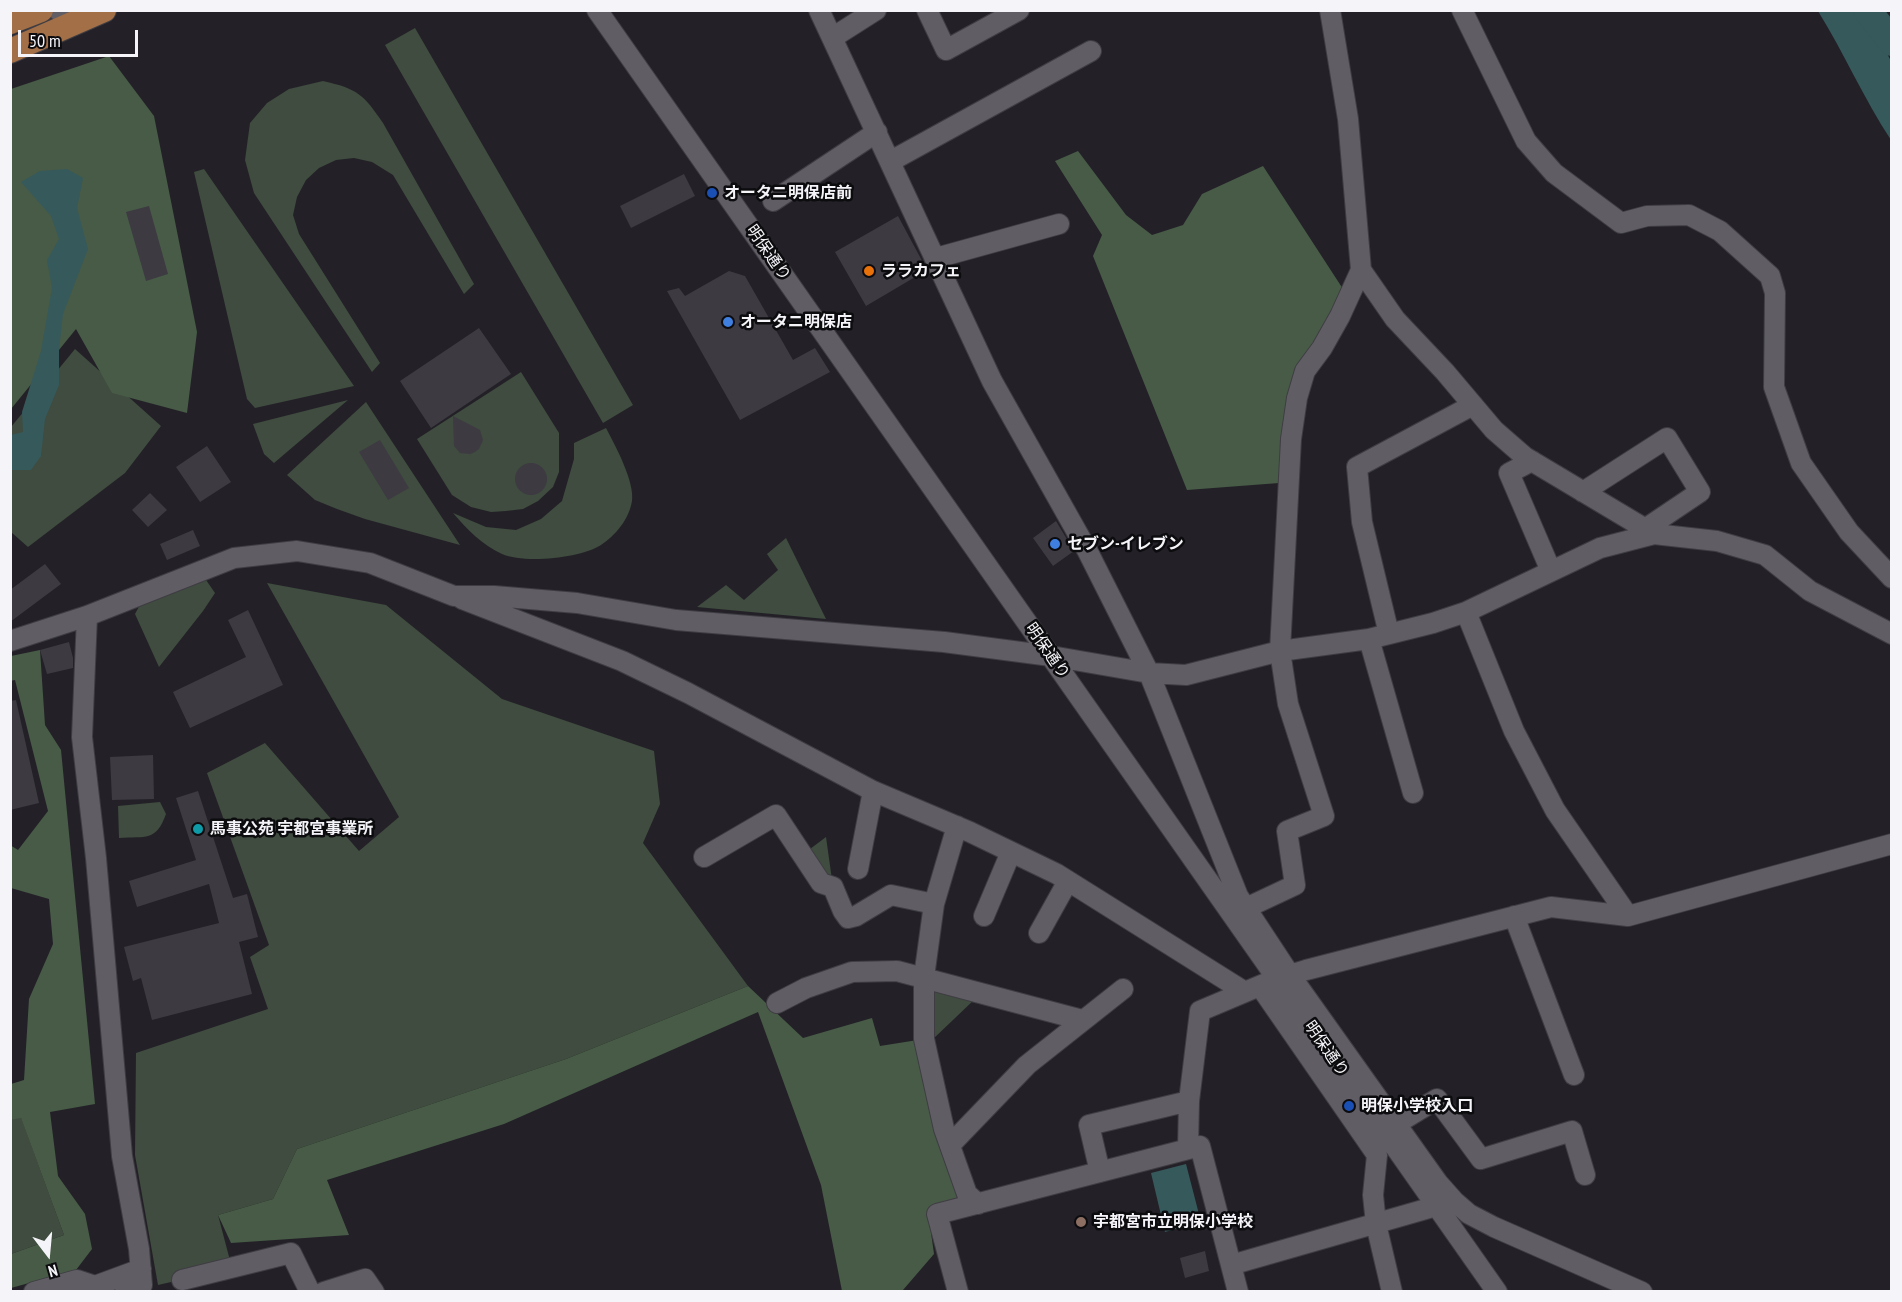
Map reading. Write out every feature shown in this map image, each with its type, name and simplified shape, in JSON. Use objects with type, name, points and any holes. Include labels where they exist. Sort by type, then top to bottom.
[{"type":"main road","points":[[10,22],[40,10]]},
{"type":"main road","points":[[10,51],[66,18],[104,10]]},
{"type":"street","name":"明保通り","points":[[597,10],[1052,656],[1268,983],[1446,1204],[1497,1292]]},
{"type":"street","points":[[819,10],[992,381],[1087,549],[1149,673],[1238,896],[1245,908],[1268,983],[1377,1155],[1373,1195],[1376,1224],[1392,1292]]},
{"type":"street","points":[[832,38],[876,10]]},
{"type":"street","points":[[927,10],[946,50],[1019,10]]},
{"type":"street","points":[[1330,10],[1348,119],[1361,270],[1395,320],[1445,372],[1494,430],[1525,457],[1649,531],[1717,541],[1765,555],[1810,591],[1892,634]]},
{"type":"street","points":[[1462,10],[1526,141],[1554,173],[1621,223],[1647,216],[1689,214],[1720,231],[1770,276],[1775,293],[1774,387],[1801,462],[1849,532],[1892,579]]},
{"type":"street","points":[[891,161],[1091,51]]},
{"type":"street","points":[[773,201],[877,132]]},
{"type":"street","points":[[936,258],[1059,224]]},
{"type":"street","points":[[1245,908],[1295,885],[1287,831],[1324,816],[1288,704],[1280,651],[1292,440],[1297,398],[1305,371],[1323,348],[1361,270]]},
{"type":"street","points":[[1389,634],[1362,522],[1357,467],[1473,405]]},
{"type":"street","points":[[454,596],[577,603],[676,620],[944,642],[1052,656],[1149,673],[1186,675],[1280,651],[1369,639],[1466,612],[1600,548],[1649,531],[1700,492],[1667,438],[1583,492]]},
{"type":"street","points":[[1532,461],[1509,473],[1551,571]]},
{"type":"street","points":[[10,641],[87,616],[234,558],[297,551],[370,563],[622,661],[688,693],[873,791],[957,826],[1011,852],[1268,983],[1396,1124],[1438,1183],[1446,1204]]},
{"type":"street","points":[[1466,612],[1514,731],[1545,790],[1556,810],[1628,916]]},
{"type":"street","points":[[87,616],[82,737],[96,858],[122,1156],[139,1249],[142,1285],[125,1292]]},
{"type":"street","points":[[1369,639],[1413,793]]},
{"type":"street","points":[[858,869],[873,791]]},
{"type":"street","points":[[704,857],[776,815],[821,883],[834,886],[848,918],[856,916],[891,895],[934,904]]},
{"type":"street","points":[[957,826],[934,904],[924,977],[924,1039],[944,1129],[967,1194],[978,1203]]},
{"type":"street","points":[[1188,1149],[1189,1101],[1200,1011],[1268,983],[1551,907],[1628,916],[1892,844]]},
{"type":"street","points":[[984,916],[1011,852]]},
{"type":"street","points":[[1039,933],[1068,881]]},
{"type":"street","points":[[1514,916],[1574,1075]]},
{"type":"street","points":[[777,1004],[806,988],[852,972],[897,971],[1082,1020]]},
{"type":"street","points":[[950,1145],[1027,1065],[1123,989]]},
{"type":"street","points":[[1396,1124],[1437,1099],[1481,1159],[1572,1131],[1585,1175]]},
{"type":"street","points":[[1100,1172],[1089,1125],[1189,1101]]},
{"type":"street","points":[[958,1292],[937,1214],[1200,1146],[1238,1292]]},
{"type":"street","points":[[1231,1265],[1446,1204],[1642,1292]]},
{"type":"street","points":[[182,1280],[291,1253],[310,1292]]},
{"type":"street","points":[[34,1292],[77,1280],[95,1289],[141,1269]]},
{"type":"street","points":[[324,1292],[365,1279],[374,1292]]},
{"type":"green space","points":[[415,28],[633,405],[603,423],[385,45]]},
{"type":"green space","points":[[109,56],[154,116],[197,332],[187,413],[112,393],[76,329],[11,409],[11,89]]},
{"type":"green space","points":[[323,81],[359,94],[376,113],[474,284],[464,294],[393,175],[372,162],[354,158],[336,160],[319,168],[306,180],[297,197],[293,215],[299,234],[380,363],[372,372],[254,193],[245,160],[250,123],[267,103],[289,89]]},
{"type":"green space","points":[[1078,151],[1126,215],[1152,235],[1183,225],[1202,194],[1263,166],[1343,289],[1319,341],[1295,370],[1279,483],[1187,490],[1093,256],[1102,235],[1055,161]]},
{"type":"green space","points":[[204,169],[354,386],[255,408],[247,399],[194,172]]},
{"type":"green space","points":[[75,349],[161,426],[125,473],[28,547],[11,532],[11,427]]},
{"type":"green space","points":[[521,372],[559,433],[559,472],[553,487],[538,501],[523,509],[491,512],[471,507],[452,495],[417,439]]},
{"type":"green space","points":[[348,400],[274,463],[264,454],[253,424]]},
{"type":"green space","points":[[366,402],[460,545],[337,509],[315,500],[287,475]]},
{"type":"green space","points":[[606,428],[627,474],[632,501],[621,526],[612,536],[592,550],[553,558],[512,557],[502,554],[481,541],[453,513],[486,527],[516,530],[541,519],[562,501],[574,459],[574,443]]},
{"type":"green space","points":[[786,538],[826,619],[697,607],[726,585],[744,600],[778,570],[767,554]]},
{"type":"green space","points":[[204,577],[215,593],[159,667],[135,614],[142,601]]},
{"type":"green space","points":[[267,583],[386,605],[502,699],[654,751],[660,804],[643,843],[748,986],[566,1059],[297,1149],[273,1199],[218,1215],[232,1268],[158,1285],[135,1155],[136,1053],[268,1009],[250,957],[269,945],[207,773],[265,743],[359,851],[399,817]]},
{"type":"green space","points":[[40,650],[45,725],[61,750],[95,1104],[50,1112],[58,1176],[85,1214],[92,1249],[76,1270],[11,1288],[11,1254],[64,1235],[21,1118],[11,1120],[11,1084],[24,1080],[29,999],[53,944],[49,899],[11,888],[10,845],[18,850],[48,811],[15,680],[10,681],[11,656]]},
{"type":"green space","points":[[160,802],[166,814],[154,833],[143,837],[119,838],[118,806]]},
{"type":"green space","points":[[826,837],[833,887],[802,855]]},
{"type":"green space","points":[[748,986],[803,1038],[872,1018],[880,1046],[924,1039],[967,1194],[928,1211],[934,1254],[903,1290],[842,1291],[821,1185],[758,1012],[504,1124],[327,1180],[349,1235],[231,1243],[218,1215],[273,1199],[297,1149],[566,1059]]},
{"type":"green space","points":[[936,988],[976,998],[931,1041],[928,994]]},
{"type":"green space","points":[[21,1117],[64,1235],[11,1254],[10,1120]]},
{"type":"water","points":[[1818,11],[1864,11],[1891,61],[1891,140],[1837,43]]},
{"type":"water","points":[[67,169],[83,178],[77,208],[88,249],[63,314],[59,350],[59,385],[45,419],[41,456],[31,470],[11,470],[11,435],[23,432],[22,412],[41,351],[52,288],[47,260],[59,239],[51,216],[21,182],[40,171]]},
{"type":"water","points":[[1186,1164],[1201,1222],[1165,1232],[1151,1173]]},
{"type":"building","points":[[684,174],[695,196],[631,228],[620,206]]},
{"type":"building","points":[[149,206],[168,274],[146,281],[126,212]]},
{"type":"building","points":[[898,216],[927,270],[866,306],[835,252]]},
{"type":"building","name":"オータニ明保店","points":[[729,271],[745,276],[793,360],[815,348],[830,372],[740,420],[667,291],[679,288],[685,296]]},
{"type":"building","points":[[479,328],[511,374],[431,428],[400,381]]},
{"type":"building","points":[[453,416],[480,430],[483,440],[475,452],[460,453],[454,446]]},
{"type":"building","points":[[380,440],[409,488],[388,500],[359,452]]},
{"type":"building","points":[[207,446],[231,482],[200,502],[176,467]]},
{"type":"building","points":[[531,463],[542,468],[547,479],[542,490],[531,495],[520,490],[515,479],[520,468]]},
{"type":"building","points":[[150,493],[167,510],[148,527],[132,510]]},
{"type":"building","name":"セブン-イレブン","points":[[1056,521],[1074,551],[1053,566],[1033,538]]},
{"type":"building","points":[[193,530],[200,546],[167,560],[160,544]]},
{"type":"building","points":[[45,564],[61,584],[10,622],[10,590]]},
{"type":"building","points":[[248,610],[283,685],[190,728],[173,692],[246,657],[228,620]]},
{"type":"building","points":[[69,642],[73,668],[47,674],[40,650]]},
{"type":"building","points":[[16,700],[39,803],[10,810],[10,701]]},
{"type":"building","points":[[153,755],[154,799],[112,800],[110,757]]},
{"type":"building","points":[[198,791],[233,898],[247,894],[258,937],[239,942],[252,994],[152,1020],[141,978],[133,981],[124,947],[219,923],[209,884],[137,907],[129,881],[196,860],[176,798]]},
{"type":"building","points":[[1205,1251],[1209,1271],[1185,1278],[1180,1258]]},
{"type":"waterway","points":[[1867,10],[1892,42]]},
{"type":"place","name":"オータニ明保店前","points":[[712,193]]},
{"type":"place","name":"ララカフェ","points":[[869,271]]},
{"type":"place","name":"オータニ明保店","points":[[728,322]]},
{"type":"place","name":"セブン-イレブン","points":[[1055,544]]},
{"type":"place","name":"馬事公苑 宇都宮事業所","points":[[198,829]]},
{"type":"place","name":"明保小学校入口","points":[[1349,1106]]},
{"type":"place","name":"宇都宮市立明保小学校","points":[[1081,1222]]}]
